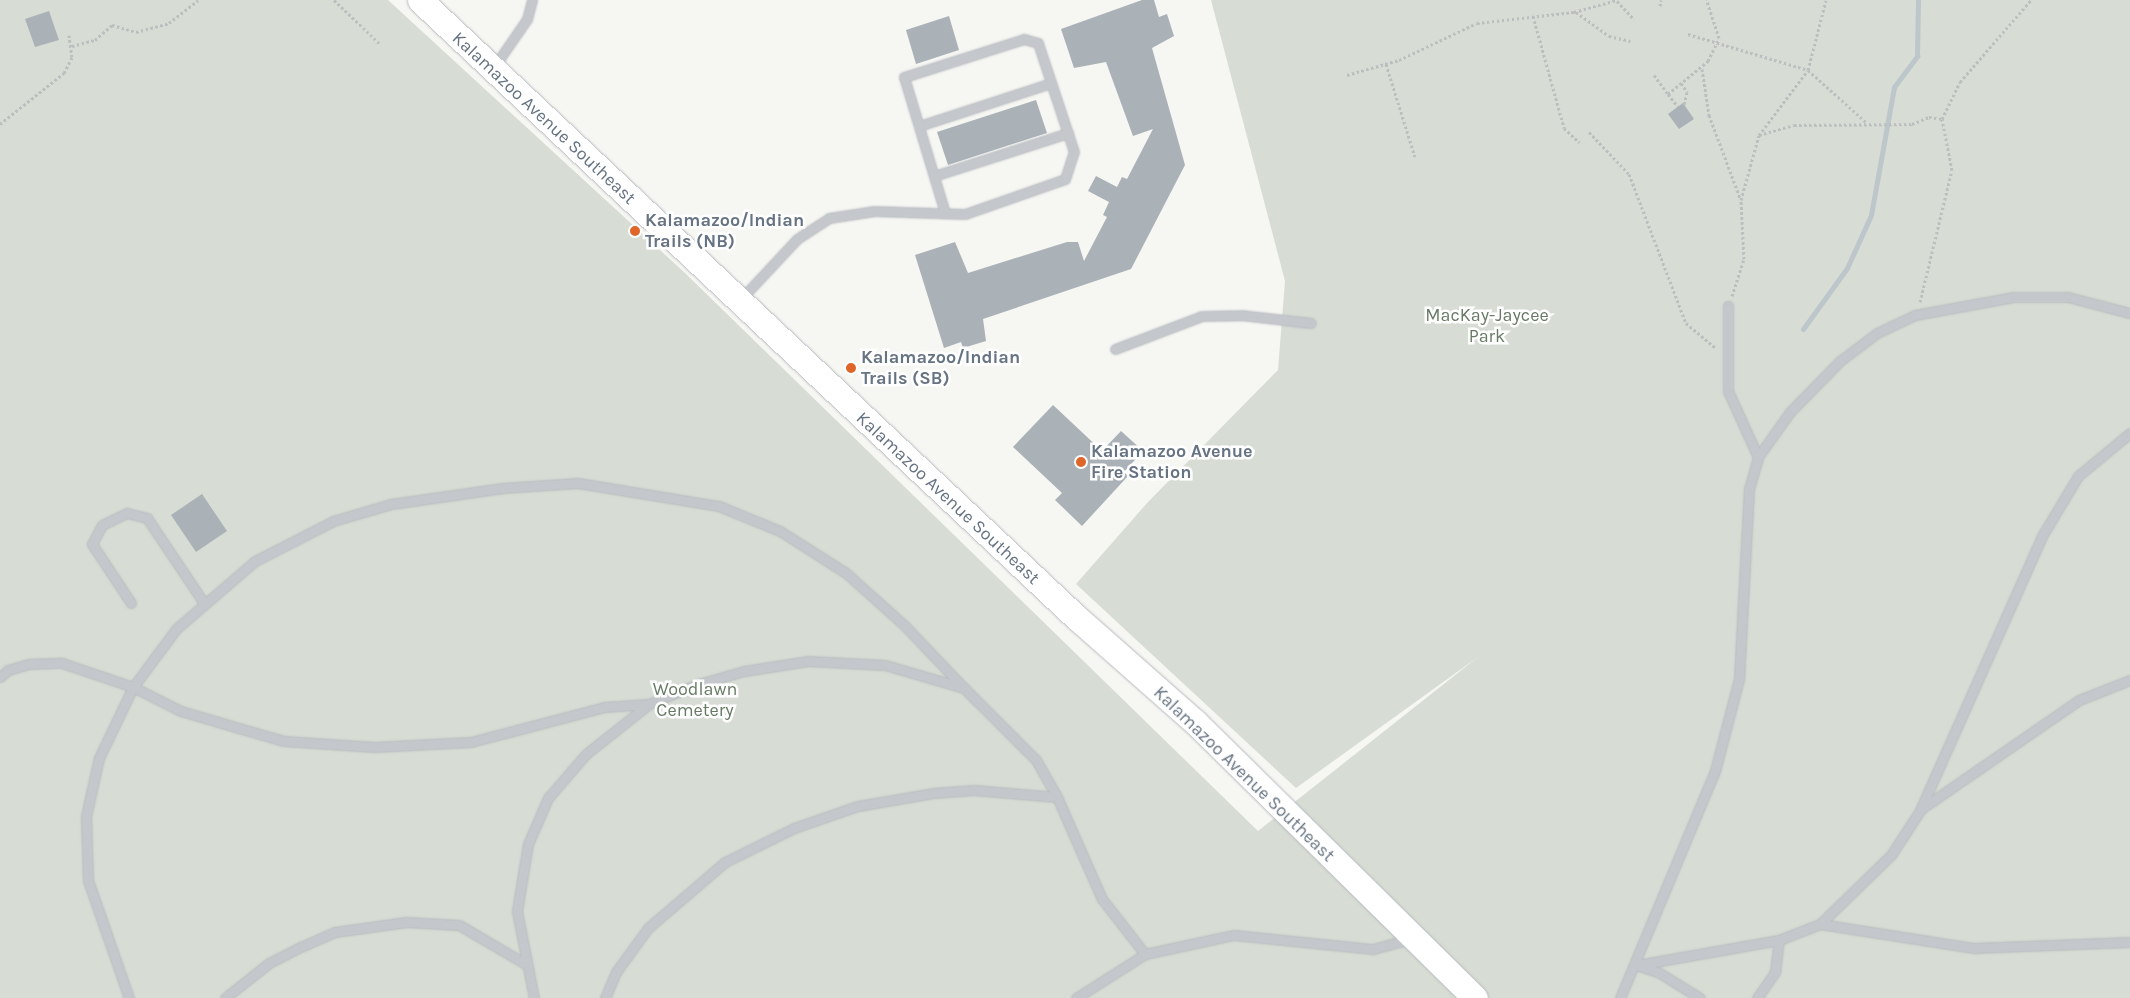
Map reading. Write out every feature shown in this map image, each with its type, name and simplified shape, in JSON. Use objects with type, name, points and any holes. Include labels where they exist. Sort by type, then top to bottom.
[{"type":"main road","name":"Kalamazoo Avenue Southeast","points":[[420,0],[738,302],[1077,618],[1195,722],[1412,939],[1475,998]]},
{"type":"lane","points":[[492,69],[527,19],[532,0]]},
{"type":"lane","points":[[738,302],[797,239],[829,218],[874,211],[964,214],[1065,179],[1074,152],[1038,43],[1024,39],[904,77],[945,213]]},
{"type":"lane","points":[[919,126],[1051,83]]},
{"type":"lane","points":[[934,176],[1068,134]]},
{"type":"lane","points":[[1620,998],[1637,965],[1715,771],[1739,678],[1749,489],[1758,456],[1790,412],[1840,361],[1877,333],[1916,315],[2014,297],[2068,297],[2130,313]]},
{"type":"lane","points":[[1728,306],[1728,391],[1758,456]]},
{"type":"lane","points":[[1115,349],[1202,316],[1240,315],[1311,323]]},
{"type":"lane","points":[[1637,965],[1779,940],[1820,924],[1891,855],[1921,809],[2042,536],[2078,476],[2130,433]]},
{"type":"lane","points":[[129,998],[88,880],[86,816],[99,758],[133,687],[165,642],[204,603],[256,561],[333,521],[391,504],[503,488],[578,484],[720,506],[780,531],[846,573],[905,626],[1036,760],[1057,797],[1102,899],[1146,954]]},
{"type":"lane","points":[[131,603],[92,544],[102,525],[127,512],[147,518],[204,603]]},
{"type":"lane","points":[[0,677],[8,670],[29,664],[62,663],[133,687],[181,711],[284,740],[374,747],[471,742],[604,707],[649,704],[744,670],[808,660],[885,665],[964,688]]},
{"type":"lane","points":[[1921,809],[2079,700],[2130,680]]},
{"type":"lane","points":[[534,998],[524,963],[517,911],[528,844],[548,798],[586,754],[649,704]]},
{"type":"lane","points":[[605,998],[616,972],[648,928],[686,892],[725,862],[794,828],[858,806],[933,793],[974,790],[1057,797]]},
{"type":"lane","points":[[225,998],[270,963],[311,942],[335,932],[406,922],[459,924],[524,963]]},
{"type":"lane","points":[[1820,924],[1974,948],[2130,942]]},
{"type":"lane","points":[[1076,998],[1146,954],[1234,935],[1373,949],[1412,939]]},
{"type":"lane","points":[[1757,998],[1775,972],[1779,940]]},
{"type":"lane","points":[[1637,965],[1658,972],[1700,998]]},
{"type":"path","points":[[72,46],[95,40],[112,25],[136,32],[169,23],[198,0]]},
{"type":"path","points":[[334,0],[380,44]]},
{"type":"path","points":[[1346,75],[1386,64],[1463,28],[1533,16],[1576,12],[1617,0],[1634,19]]},
{"type":"path","points":[[1660,6],[1661,0]]},
{"type":"path","points":[[1668,94],[1702,68],[1718,43],[1717,20],[1707,0]]},
{"type":"path","points":[[1741,200],[1759,136],[1808,70],[1826,0]]},
{"type":"path","points":[[1916,315],[1932,266],[1952,170],[1942,119],[1960,82],[2031,0]]},
{"type":"path","points":[[1576,12],[1608,36],[1630,41]]},
{"type":"path","points":[[1533,16],[1564,128],[1579,142]]},
{"type":"path","points":[[1688,34],[1808,70],[1867,124]]},
{"type":"path","points":[[0,124],[64,73],[72,46],[69,35]]},
{"type":"path","points":[[1386,64],[1415,157]]},
{"type":"path","points":[[1702,68],[1709,116],[1741,200],[1744,258],[1728,306]]},
{"type":"path","points":[[1654,76],[1678,107]]},
{"type":"path","points":[[1681,83],[1687,92],[1684,105]]},
{"type":"path","points":[[1759,136],[1794,125],[1912,124],[1929,117],[1942,119]]},
{"type":"path","points":[[1589,132],[1629,174],[1686,324],[1727,356]]},
{"type":"green space","name":"Woodlawn Cemetery","points":[[0,0],[388,0],[685,273],[1258,831],[1478,657],[1296,788],[1076,584],[1148,502],[1278,370],[1285,281],[1211,0],[2130,0],[2130,998],[0,998]]},
{"type":"building","points":[[1142,0],[1154,0],[1159,17],[1167,14],[1174,36],[1152,48],[1185,165],[1131,269],[983,319],[986,341],[963,348],[961,342],[944,348],[915,255],[955,242],[968,273],[1067,242],[1078,242],[1084,261],[1107,217],[1103,215],[1109,202],[1088,191],[1096,176],[1117,187],[1122,177],[1127,179],[1153,129],[1133,136],[1106,62],[1074,68],[1061,29]]},
{"type":"building","points":[[49,11],[59,40],[35,47],[25,19]]},
{"type":"building","points":[[949,16],[959,50],[916,64],[906,30]]},
{"type":"building","points":[[1036,100],[1047,133],[948,165],[937,132]]},
{"type":"building","points":[[1683,103],[1694,119],[1679,129],[1668,114]]},
{"type":"building","name":"Kalamazoo Avenue Fire Station","points":[[1053,405],[1102,451],[1121,431],[1143,451],[1124,472],[1128,476],[1082,526],[1055,500],[1062,493],[1013,447]]},
{"type":"building","points":[[202,494],[227,531],[196,552],[171,515]]},
{"type":"waterway","points":[[1803,329],[1847,268],[1871,215],[1894,87],[1917,56],[1918,0]]},
{"type":"place","name":"Kalamazoo/Indian Trails (NB)","points":[[635,231]]},
{"type":"place","name":"Kalamazoo/Indian Trails (SB)","points":[[851,368]]},
{"type":"place","name":"Kalamazoo Avenue Fire Station","points":[[1081,462]]},
{"type":"park label","name":"MacKay-Jaycee Park","points":[[1487,326]]}]
